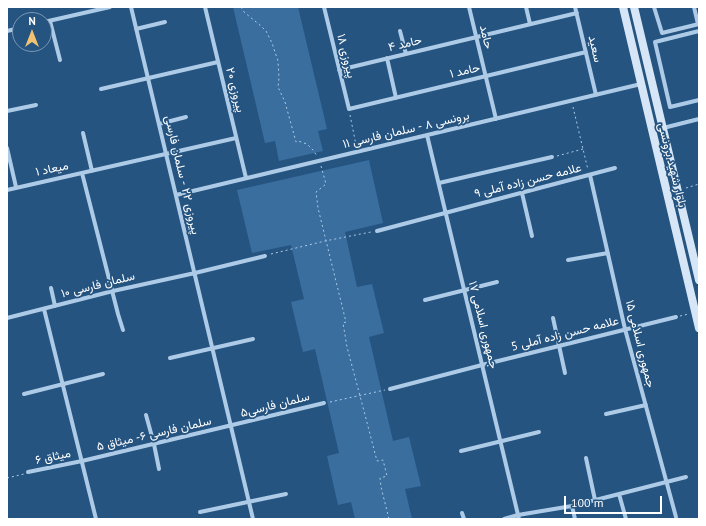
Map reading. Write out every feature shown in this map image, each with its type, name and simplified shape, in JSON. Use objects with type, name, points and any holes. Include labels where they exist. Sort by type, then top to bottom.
[{"type":"street","points":[[52,21],[110,7]]},
{"type":"street","name":"پیروزی ۲۲ - سلمان فارسی","points":[[131,7],[254,519]]},
{"type":"street","name":"پیروزی ۲۰","points":[[204,7],[246,178]]},
{"type":"street","name":"پیروزی ۱۸","points":[[324,7],[349,109]]},
{"type":"street","name":"حامد","points":[[468,7],[496,119]]},
{"type":"street","points":[[526,7],[530,24]]},
{"type":"street","name":"سعید","points":[[575,7],[596,95]]},
{"type":"street","name":"بلوار شهید برونسی","points":[[622,7],[699,328]]},
{"type":"street","name":"بلوار شهید برونسی","points":[[634,7],[699,280]]},
{"type":"street","points":[[654,7],[662,34],[699,24],[694,7]]},
{"type":"street","name":"حامد ۴","points":[[339,70],[577,13]]},
{"type":"street","points":[[136,29],[165,22]]},
{"type":"street","points":[[52,29],[60,60]]},
{"type":"street","points":[[400,31],[406,54]]},
{"type":"street","points":[[699,31],[655,42],[670,107],[699,100]]},
{"type":"street","name":"حامد ۱","points":[[349,109],[586,52]]},
{"type":"street","points":[[387,58],[396,98]]},
{"type":"street","points":[[101,89],[218,62]]},
{"type":"street","name":"برونسی ۸ - سلمان فارسی ۱۱","points":[[176,195],[641,84]]},
{"type":"street","points":[[7,111],[36,105]]},
{"type":"street","points":[[159,124],[186,117]]},
{"type":"street","points":[[662,128],[699,119]]},
{"type":"street","points":[[83,133],[92,171]]},
{"type":"street","name":"جمهوری اسلامی ۱۷","points":[[427,135],[519,517]]},
{"type":"street","name":"میعاد ۱","points":[[7,190],[236,138]]},
{"type":"street","points":[[7,148],[16,187]]},
{"type":"street","points":[[439,183],[552,157]]},
{"type":"street","name":"علامه حسن زاده آملی ۹","points":[[378,230],[615,168]]},
{"type":"street","points":[[82,173],[123,330]]},
{"type":"street","name":"جمهوری اسلامی ۱۵","points":[[590,175],[625,329],[676,517]]},
{"type":"street","points":[[522,193],[532,236]]},
{"type":"street","points":[[568,260],[608,253]]},
{"type":"street","name":"سلمان فارسی ۱۰","points":[[7,318],[113,291],[265,256]]},
{"type":"street","points":[[425,300],[497,282]]},
{"type":"street","points":[[51,288],[56,306]]},
{"type":"street","points":[[44,309],[96,519]]},
{"type":"street","name":"علامه حسن زاده آملی 5","points":[[390,389],[676,317]]},
{"type":"street","points":[[553,318],[565,372]]},
{"type":"street","points":[[170,358],[253,339]]},
{"type":"street","points":[[24,394],[103,374]]},
{"type":"street","name":"سلمان فارسی۵","points":[[231,426],[324,403]]},
{"type":"street","points":[[606,414],[646,405]]},
{"type":"street","points":[[146,415],[159,468]]},
{"type":"street","name":"سلمان فارسی ۶- میثاق ۵","points":[[82,461],[231,426]]},
{"type":"street","points":[[461,451],[539,432]]},
{"type":"street","points":[[586,458],[595,500]]},
{"type":"street","name":"میثاق ۶","points":[[28,472],[82,461]]},
{"type":"street","points":[[504,519],[572,506],[686,477]]},
{"type":"street","points":[[200,512],[286,494]]},
{"type":"street","points":[[619,494],[626,519]]},
{"type":"street","points":[[572,506],[575,519]]},
{"type":"street","points":[[462,512],[464,519]]},
{"type":"path","points":[[241,7],[244,12],[266,31],[272,43],[278,61],[278,87],[285,102],[296,142],[298,141],[307,144],[320,161],[326,184],[316,192],[318,208],[346,322],[343,323],[360,396],[377,461],[383,460],[387,476],[380,478],[389,519]]},
{"type":"path","points":[[571,100],[590,175]]},
{"type":"path","points":[[349,109],[358,152]]},
{"type":"path","points":[[552,157],[583,149]]},
{"type":"path","points":[[677,190],[699,184]]},
{"type":"path","points":[[265,256],[326,240],[378,230]]},
{"type":"path","points":[[676,317],[695,312]]},
{"type":"path","points":[[324,403],[390,389]]},
{"type":"path","points":[[7,478],[28,472]]},
{"type":"shaded area","points":[[233,7],[298,7],[327,129],[318,131],[323,151],[279,161],[275,141],[265,143]]},
{"type":"shaded area","points":[[369,160],[383,223],[345,232],[357,287],[372,284],[384,333],[369,337],[393,441],[409,437],[421,486],[405,489],[412,519],[355,519],[351,502],[338,505],[327,456],[339,453],[315,349],[303,352],[291,302],[304,299],[291,245],[252,253],[237,190]]}]
